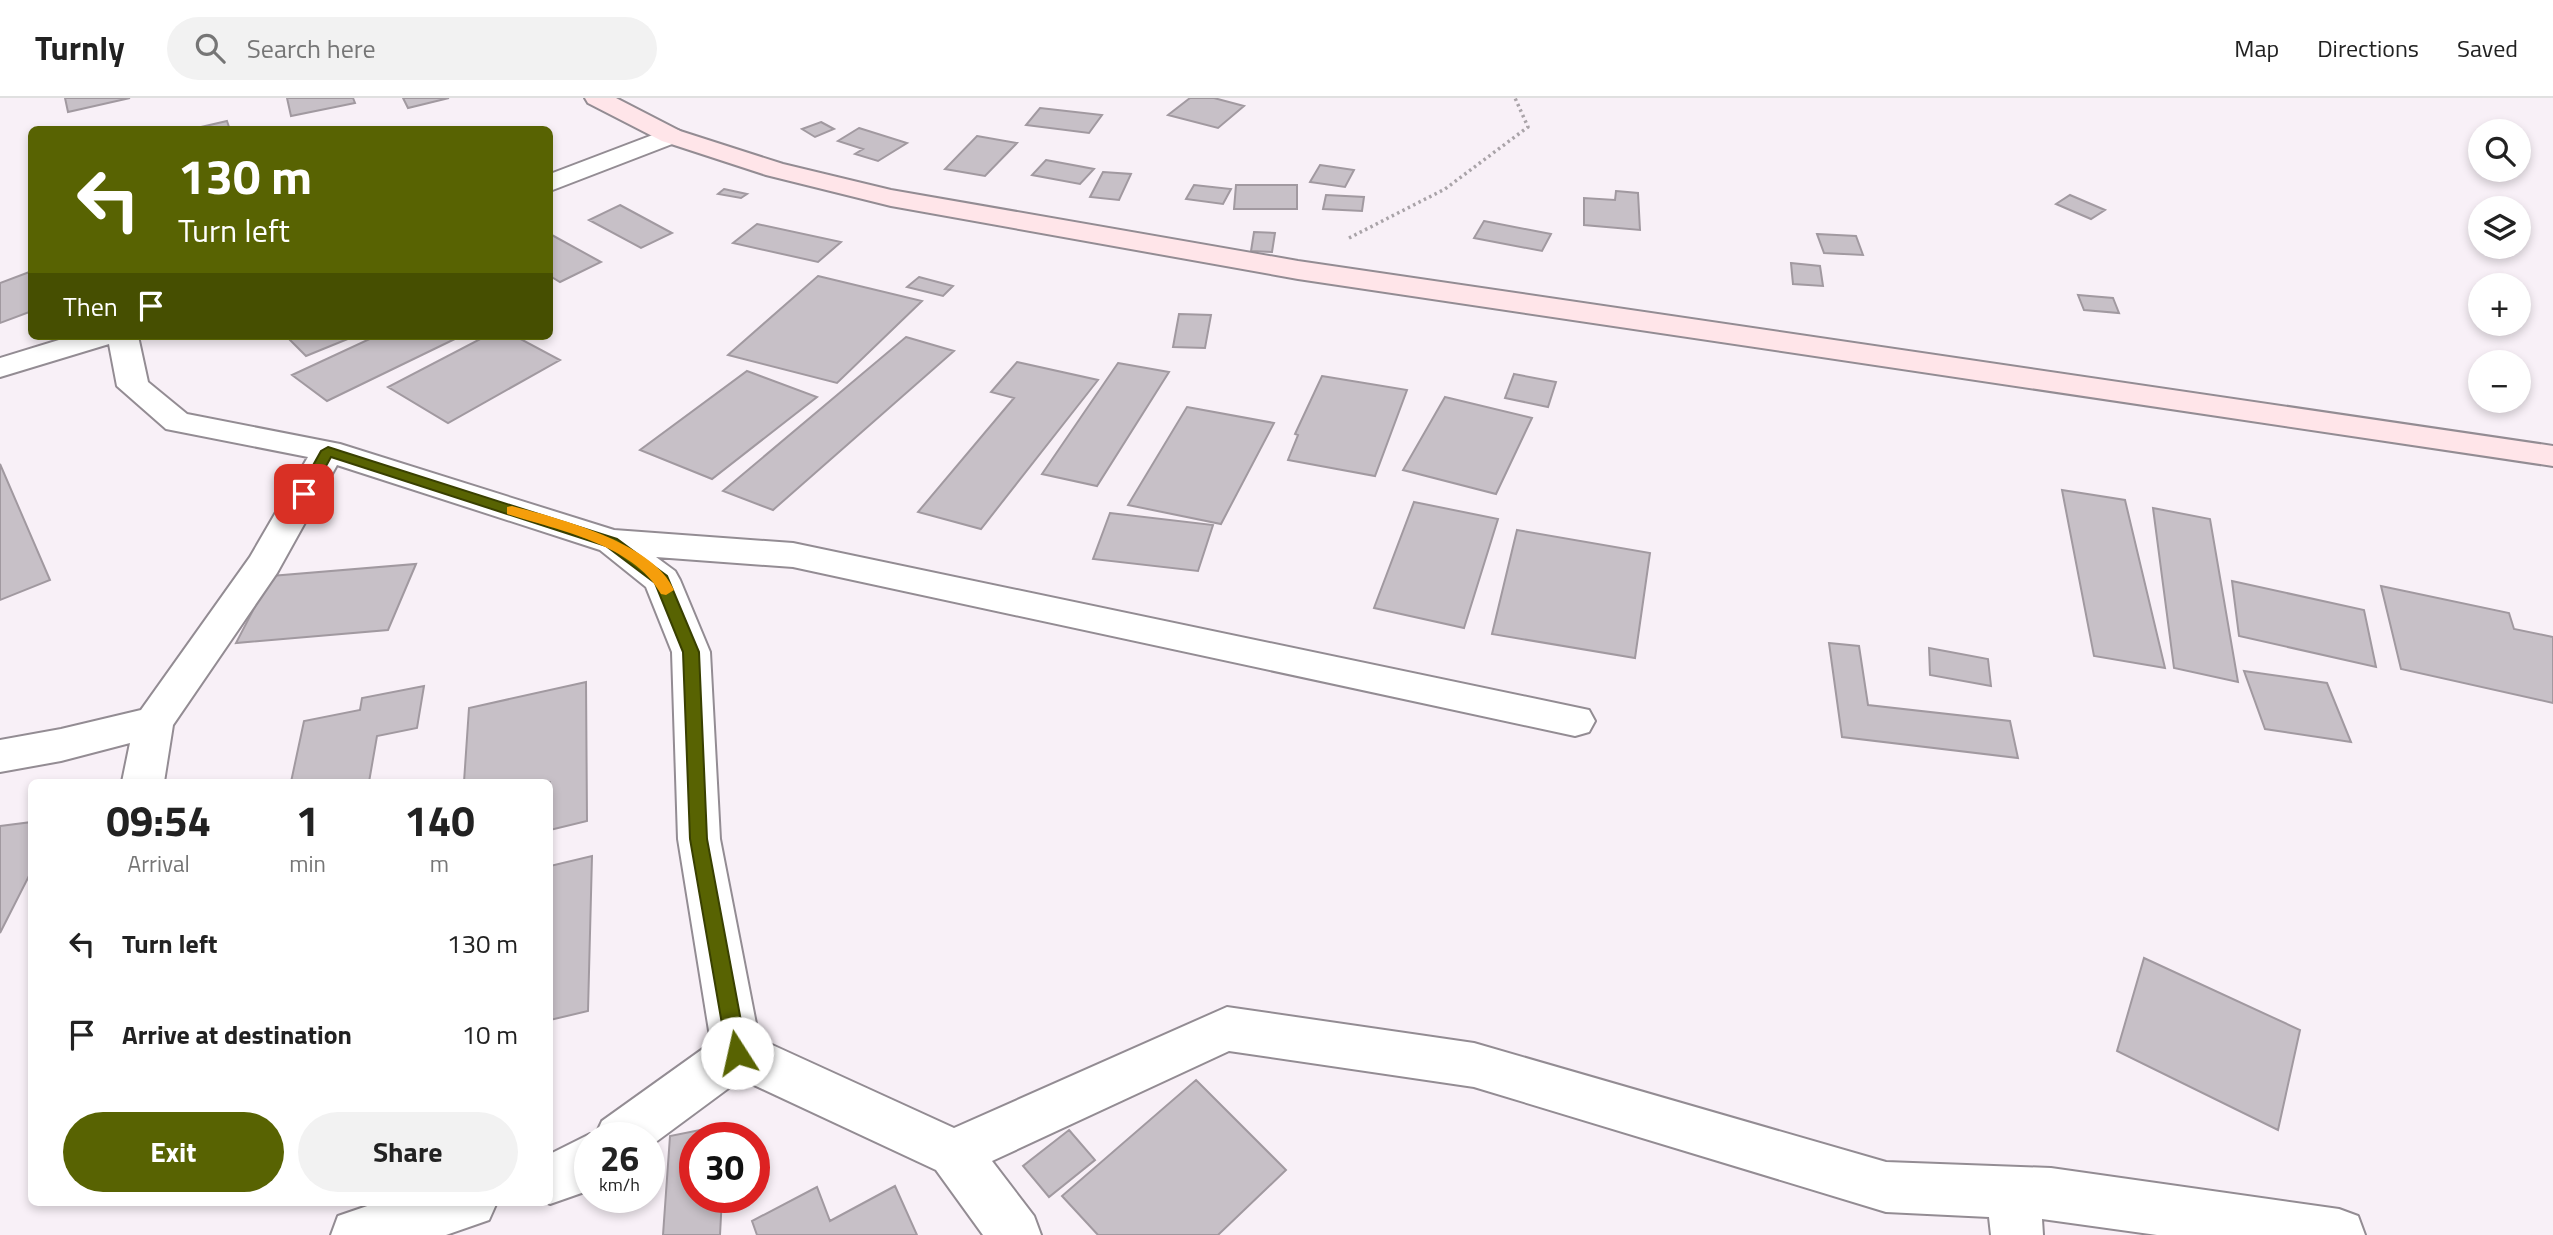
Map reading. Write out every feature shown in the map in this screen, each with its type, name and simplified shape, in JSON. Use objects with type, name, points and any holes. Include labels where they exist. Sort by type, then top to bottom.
[{"type":"main road","points":[[597,98],[671,136],[775,170],[891,198],[1298,270],[2553,456]]},
{"type":"street","points":[[553,182],[671,136]]},
{"type":"street","points":[[0,368],[91,340]]},
{"type":"street","points":[[124,340],[133,386],[177,422],[328,451],[612,542],[793,555],[1575,721]]},
{"type":"street","points":[[144,779],[154,722],[264,564],[328,451]]},
{"type":"street","points":[[612,542],[662,580],[691,652],[699,839],[737,1053]]},
{"type":"street","points":[[0,756],[61,745],[154,722]]},
{"type":"street","points":[[954,1153],[1227,1029],[1474,1065],[1886,1187],[2016,1214],[2051,1194],[2339,1235]]},
{"type":"street","points":[[642,1122],[737,1053]]},
{"type":"street","points":[[737,1053],[954,1153],[1015,1235]]},
{"type":"street","points":[[553,1179],[574,1170]]},
{"type":"street","points":[[358,1235],[457,1206]]},
{"type":"path","points":[[1298,270],[1344,240],[1445,189],[1528,128],[1515,98]]},
{"type":"building","points":[[65,98],[130,98],[68,112]]},
{"type":"building","points":[[287,98],[353,98],[355,103],[291,116]]},
{"type":"building","points":[[403,98],[449,98],[408,108]]},
{"type":"building","points":[[1190,98],[1214,98],[1244,106],[1218,128],[1168,115]]},
{"type":"building","points":[[1040,108],[1102,115],[1089,133],[1026,125]]},
{"type":"building","points":[[227,121],[229,126],[205,126]]},
{"type":"building","points":[[821,122],[834,129],[815,137],[802,129]]},
{"type":"building","points":[[859,128],[907,143],[878,161],[855,154],[863,149],[838,141]]},
{"type":"building","points":[[977,136],[1017,143],[985,176],[945,169]]},
{"type":"building","points":[[1046,160],[1094,169],[1080,184],[1032,175]]},
{"type":"building","points":[[1320,165],[1354,170],[1345,187],[1310,182]]},
{"type":"building","points":[[1103,172],[1131,174],[1119,200],[1090,197]]},
{"type":"building","points":[[1194,185],[1231,189],[1223,204],[1186,199]]},
{"type":"building","points":[[1236,185],[1297,185],[1297,209],[1234,209]]},
{"type":"building","points":[[724,189],[747,194],[741,198],[718,194]]},
{"type":"building","points":[[1616,191],[1638,193],[1640,230],[1584,225],[1584,198],[1615,200]]},
{"type":"building","points":[[1326,195],[1364,197],[1362,211],[1323,209]]},
{"type":"building","points":[[2070,195],[2105,210],[2091,219],[2056,204]]},
{"type":"building","points":[[620,205],[672,233],[641,248],[589,220]]},
{"type":"building","points":[[1484,221],[1551,234],[1542,251],[1474,238]]},
{"type":"building","points":[[757,224],[841,242],[818,262],[733,243]]},
{"type":"building","points":[[1254,232],[1275,233],[1272,252],[1251,251]]},
{"type":"building","points":[[1817,234],[1856,236],[1863,255],[1824,253]]},
{"type":"building","points":[[553,236],[601,262],[560,282],[553,278]]},
{"type":"building","points":[[1791,263],[1820,266],[1823,286],[1793,284]]},
{"type":"building","points":[[28,272],[28,312],[0,323],[0,283]]},
{"type":"building","points":[[818,276],[922,301],[837,383],[728,355]]},
{"type":"building","points":[[919,277],[953,286],[943,296],[907,287]]},
{"type":"building","points":[[2078,295],[2113,298],[2119,313],[2084,310]]},
{"type":"building","points":[[1179,314],[1211,315],[1205,348],[1173,347]]},
{"type":"building","points":[[906,337],[954,351],[773,510],[723,491]]},
{"type":"building","points":[[290,340],[345,340],[306,356]]},
{"type":"building","points":[[367,340],[453,340],[327,401],[292,375]]},
{"type":"building","points":[[478,340],[522,340],[560,360],[448,423],[388,387]]},
{"type":"building","points":[[1017,362],[1098,380],[981,529],[918,512],[1014,398],[991,392]]},
{"type":"building","points":[[1118,363],[1169,372],[1097,486],[1042,474]]},
{"type":"building","points":[[747,371],[817,397],[712,479],[640,450]]},
{"type":"building","points":[[1514,374],[1556,382],[1548,407],[1505,398]]},
{"type":"building","points":[[1322,376],[1407,390],[1375,476],[1288,460],[1298,435],[1295,434]]},
{"type":"building","points":[[1445,397],[1532,418],[1496,494],[1403,470]]},
{"type":"building","points":[[1187,407],[1274,423],[1221,524],[1128,505]]},
{"type":"building","points":[[0,464],[50,580],[0,600]]},
{"type":"building","points":[[2062,490],[2125,500],[2165,668],[2094,656]]},
{"type":"building","points":[[1414,502],[1498,519],[1464,628],[1374,608]]},
{"type":"building","points":[[2153,508],[2210,519],[2238,682],[2174,668]]},
{"type":"building","points":[[1110,513],[1213,525],[1198,571],[1093,559]]},
{"type":"building","points":[[1517,530],[1650,553],[1635,658],[1492,634]]},
{"type":"building","points":[[416,564],[388,630],[236,643],[271,576]]},
{"type":"building","points":[[2232,581],[2364,610],[2376,667],[2239,636]]},
{"type":"building","points":[[2381,586],[2509,613],[2514,629],[2553,637],[2553,703],[2401,669]]},
{"type":"building","points":[[1829,643],[1859,646],[1868,705],[2010,721],[2018,758],[1842,737]]},
{"type":"building","points":[[1929,648],[1988,659],[1991,686],[1930,675]]},
{"type":"building","points":[[2244,671],[2327,683],[2351,742],[2265,729]]},
{"type":"building","points":[[586,682],[587,821],[553,829],[553,779],[464,779],[469,708]]},
{"type":"building","points":[[424,686],[417,728],[377,736],[370,779],[292,779],[304,721],[360,710],[362,698]]},
{"type":"building","points":[[28,822],[28,878],[0,933],[0,826]]},
{"type":"building","points":[[592,856],[588,1011],[553,1019],[553,865]]},
{"type":"building","points":[[2144,958],[2300,1030],[2278,1130],[2117,1051]]},
{"type":"building","points":[[1196,1080],[1286,1170],[1218,1235],[1098,1235],[1062,1196]]},
{"type":"building","points":[[1069,1130],[1095,1160],[1049,1197],[1023,1166]]},
{"type":"building","points":[[679,1134],[679,1213],[721,1213],[720,1235],[663,1235],[670,1136]]},
{"type":"building","points":[[895,1186],[917,1235],[757,1235],[752,1221],[817,1187],[830,1221]]},
{"type":"slow traffic","points":[[512,510],[612,542],[662,580],[666,590]]},
{"type":"route","points":[[304,494],[328,451],[612,542],[662,580],[691,652],[699,839],[737,1053]]}]
